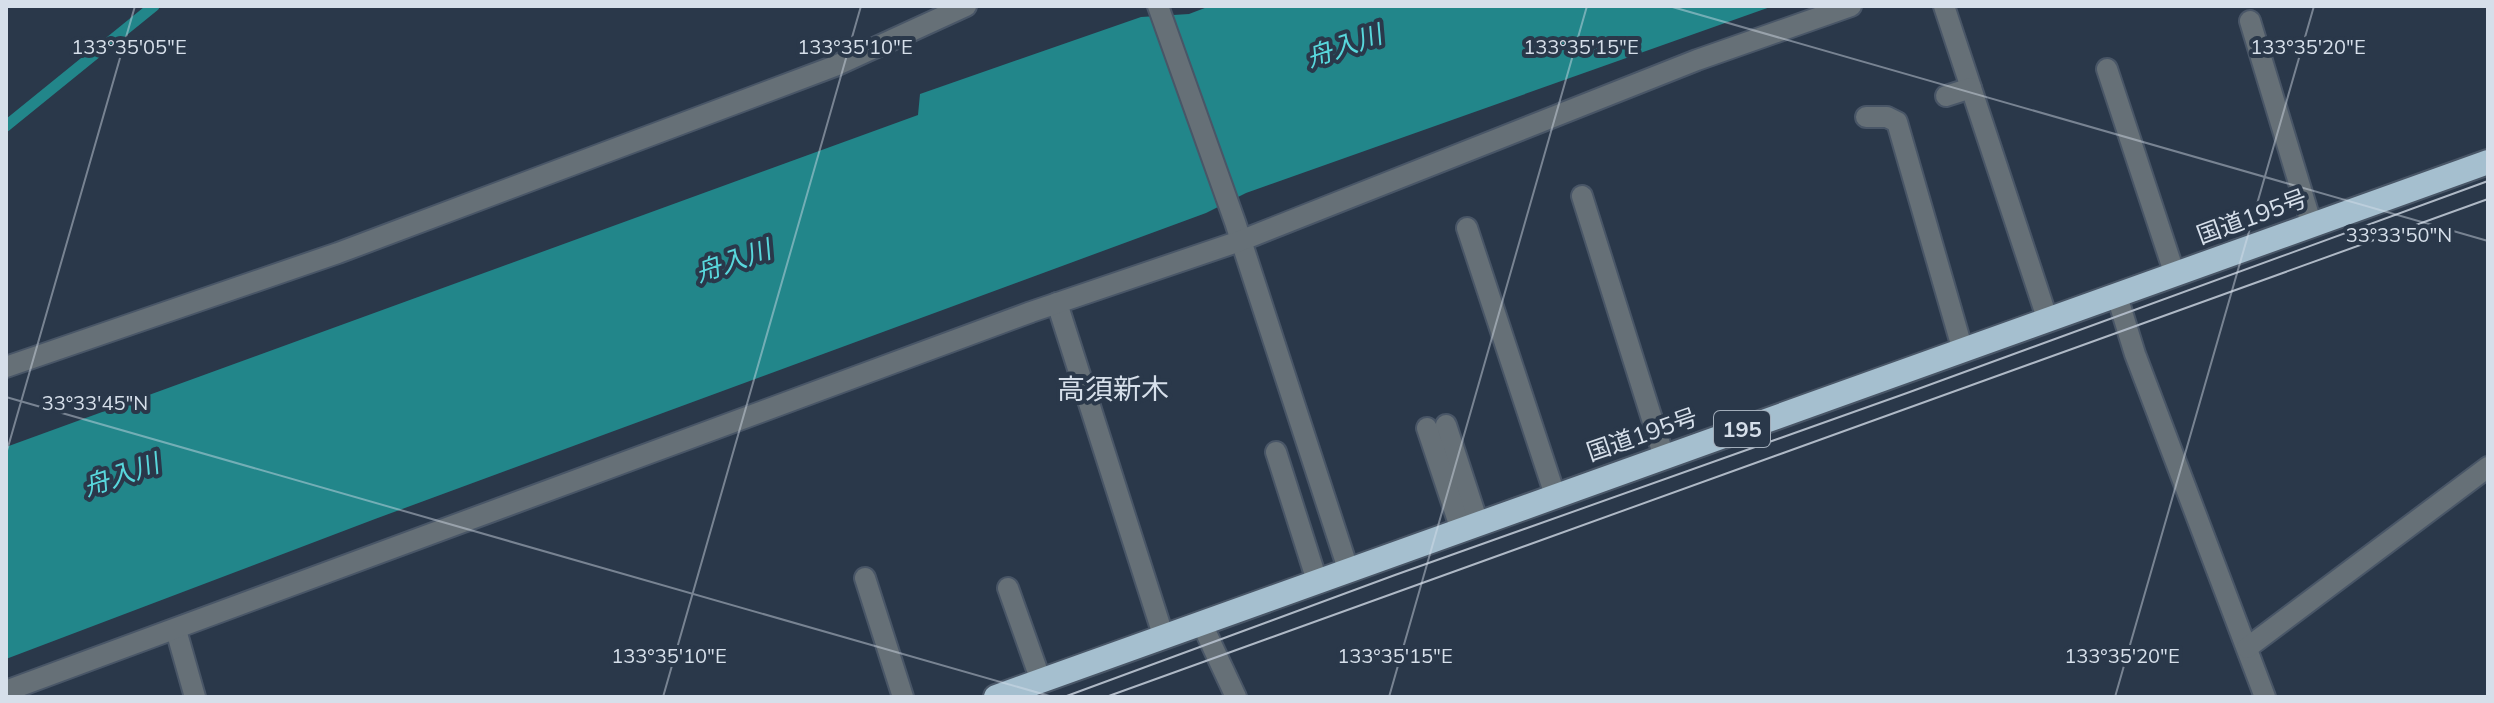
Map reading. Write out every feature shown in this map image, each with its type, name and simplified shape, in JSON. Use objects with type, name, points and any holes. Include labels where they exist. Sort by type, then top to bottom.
[{"type":"highway","name":"国道195号","points":[[996,697],[2488,162]]},
{"type":"street","points":[[6,367],[338,253],[528,182],[835,66],[966,6]]},
{"type":"street","points":[[1158,6],[1237,232],[1348,569]]},
{"type":"street","points":[[6,691],[1057,303],[1237,232],[1697,60],[1851,6]]},
{"type":"street","points":[[1944,6],[2048,321]]},
{"type":"street","points":[[2250,21],[2312,226]]},
{"type":"street","points":[[2107,69],[2175,275]]},
{"type":"street","points":[[1946,96],[1971,88]]},
{"type":"street","points":[[1866,117],[1887,117],[1897,122],[1963,351]]},
{"type":"street","points":[[1582,196],[1664,457]]},
{"type":"street","points":[[1467,228],[1555,495]]},
{"type":"street","points":[[2117,296],[2135,354],[2265,697]]},
{"type":"street","points":[[1057,303],[1164,638]]},
{"type":"street","points":[[1436,426],[1469,526]]},
{"type":"street","points":[[1276,452],[1317,581]]},
{"type":"street","points":[[2247,648],[2488,467]]},
{"type":"street","points":[[865,578],[903,697]]},
{"type":"street","points":[[1008,588],[1041,681]]},
{"type":"street","points":[[1202,624],[1236,697]]},
{"type":"street","points":[[176,630],[195,697]]},
{"type":"water","name":"舟入川","points":[[1210,6],[1773,6],[1246,193],[1206,213],[375,519],[6,659],[6,447],[918,115],[920,94],[1141,17],[1189,14]]},
{"type":"waterway","points":[[6,126],[154,6]]},
{"type":"tram line","points":[[1064,697],[2488,181]]},
{"type":"tram line","points":[[1106,697],[2488,199]]},
{"type":"district","name":"高須新木","points":[[1113,389]]}]
